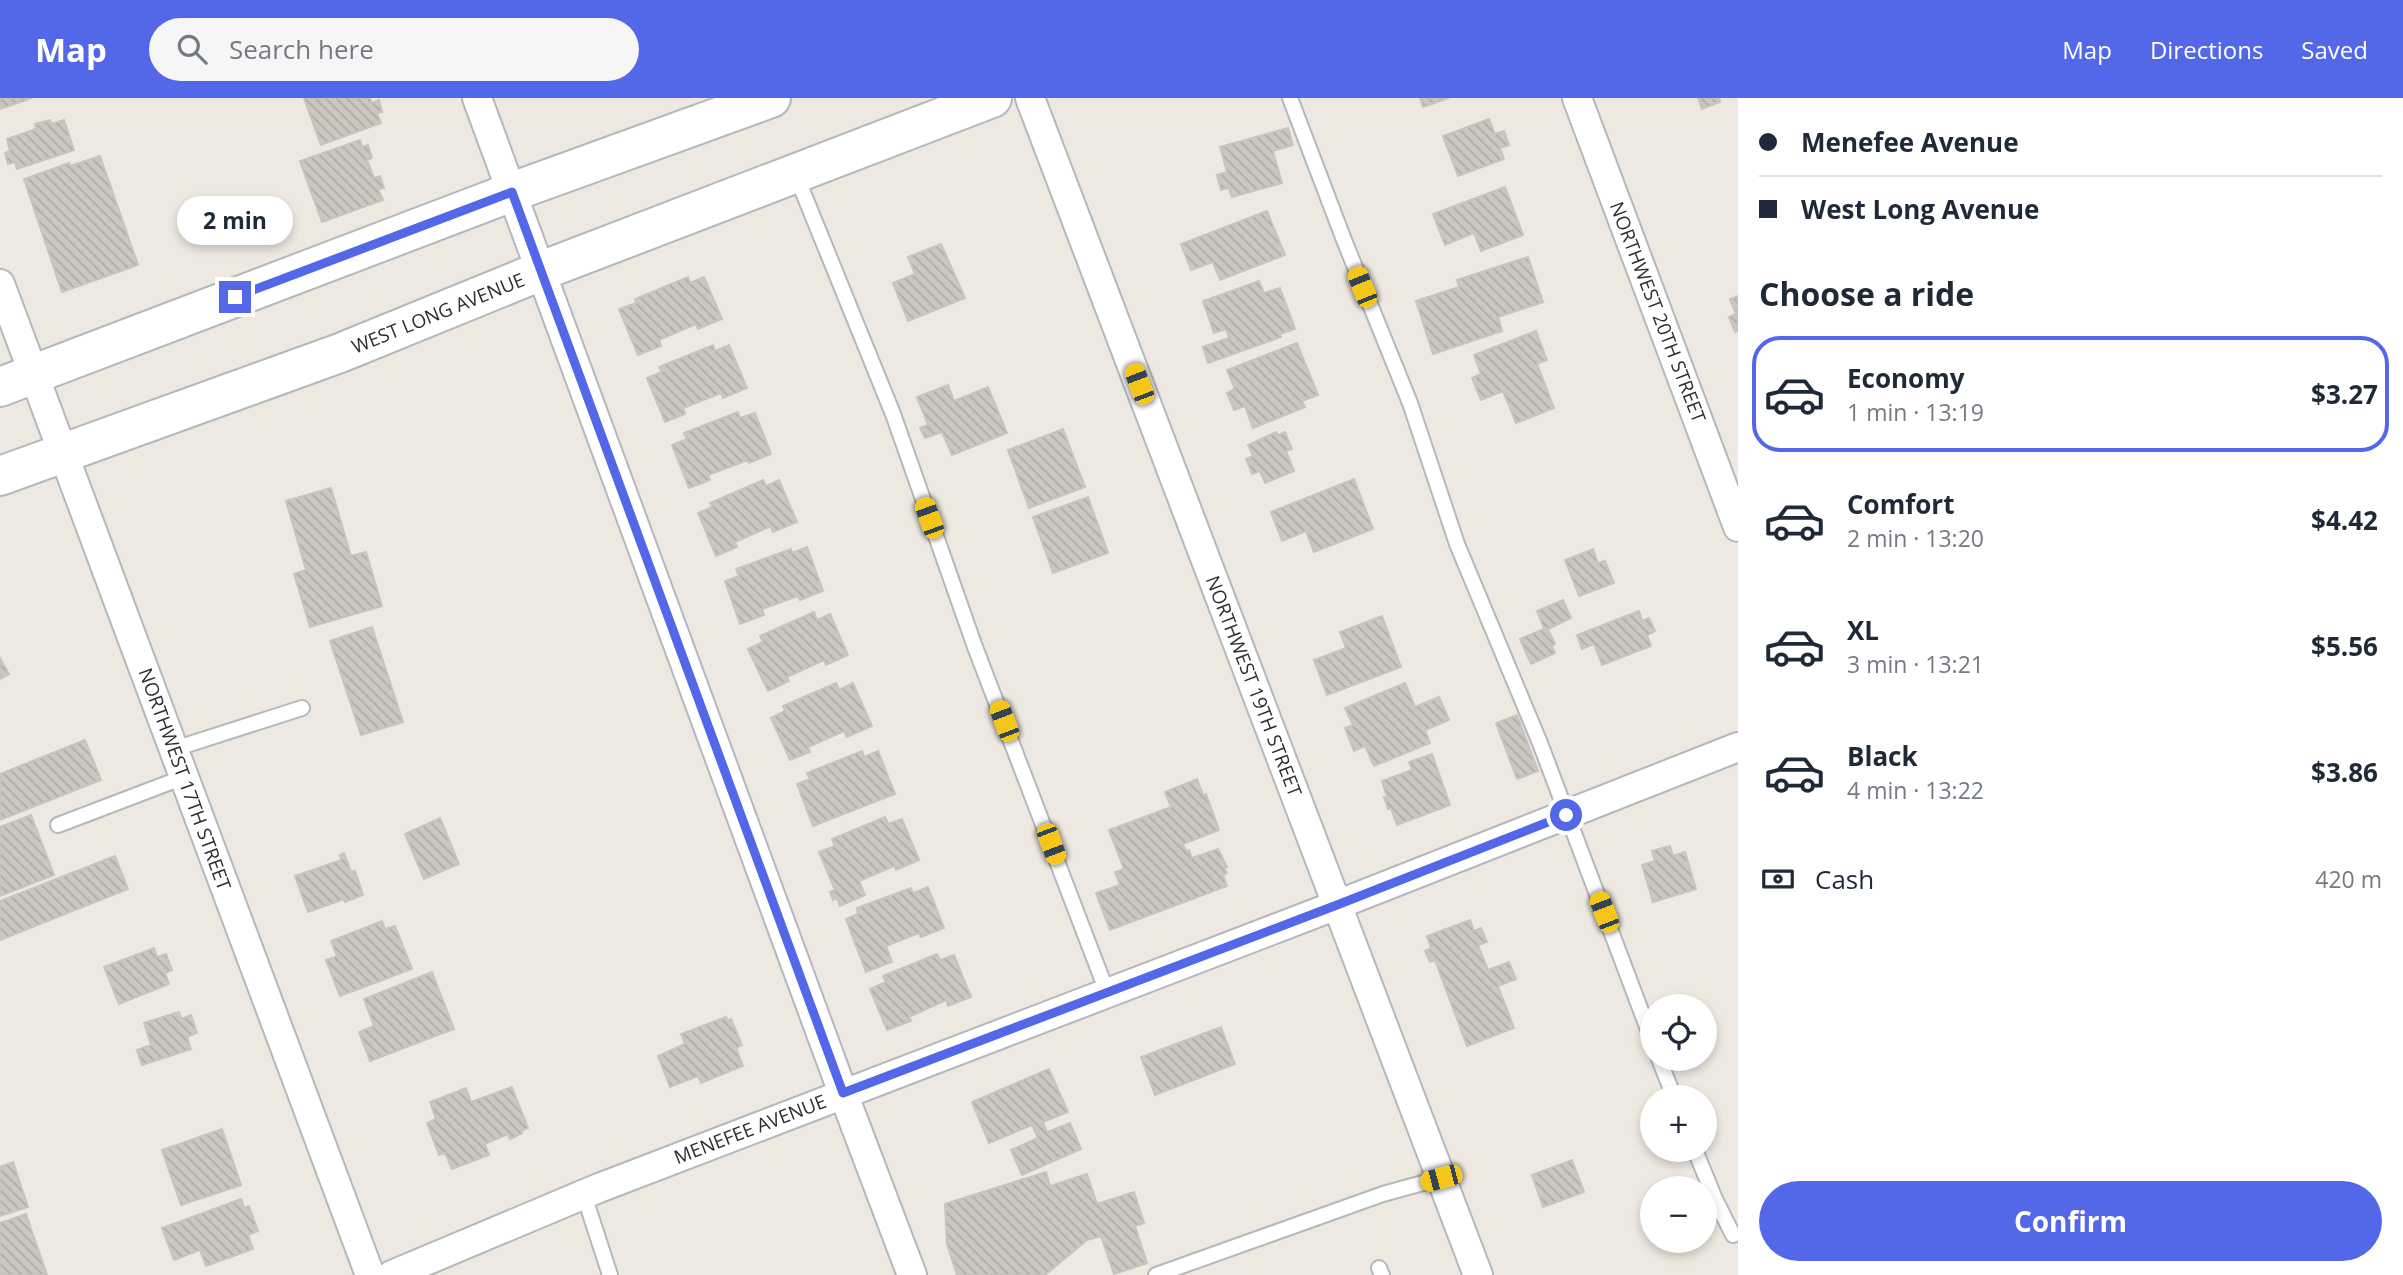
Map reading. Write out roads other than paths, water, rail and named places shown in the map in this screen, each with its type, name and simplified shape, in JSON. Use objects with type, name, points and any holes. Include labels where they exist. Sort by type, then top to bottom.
[{"type":"main road","points":[[17,380],[512,192],[771,98]]},
{"type":"main road","name":"WEST LONG AVENUE","points":[[0,476],[340,353],[541,271],[992,98]]},
{"type":"street","points":[[477,98],[912,1275]]},
{"type":"street","name":"NORTHWEST 19TH STREET","points":[[1030,98],[1478,1275]]},
{"type":"street","name":"NORTHWEST 20TH STREET","points":[[1577,98],[1738,527]]},
{"type":"street","name":"NORTHWEST 17TH STREET","points":[[0,284],[17,380],[63,451],[370,1275]]},
{"type":"street","name":"MENEFEE AVENUE","points":[[392,1275],[584,1195],[843,1093],[1337,905],[1738,747]]},
{"type":"lane","points":[[1290,98],[1410,403],[1457,544],[1540,743],[1640,1009]]},
{"type":"lane","points":[[795,174],[892,414],[975,647],[1107,992]]},
{"type":"lane","points":[[174,749],[302,708]]},
{"type":"lane","points":[[58,825],[184,776]]},
{"type":"lane","points":[[1700,1162],[1733,1235]]},
{"type":"lane","points":[[1156,1275],[1383,1194],[1441,1178]]},
{"type":"lane","points":[[584,1195],[610,1275]]}]
